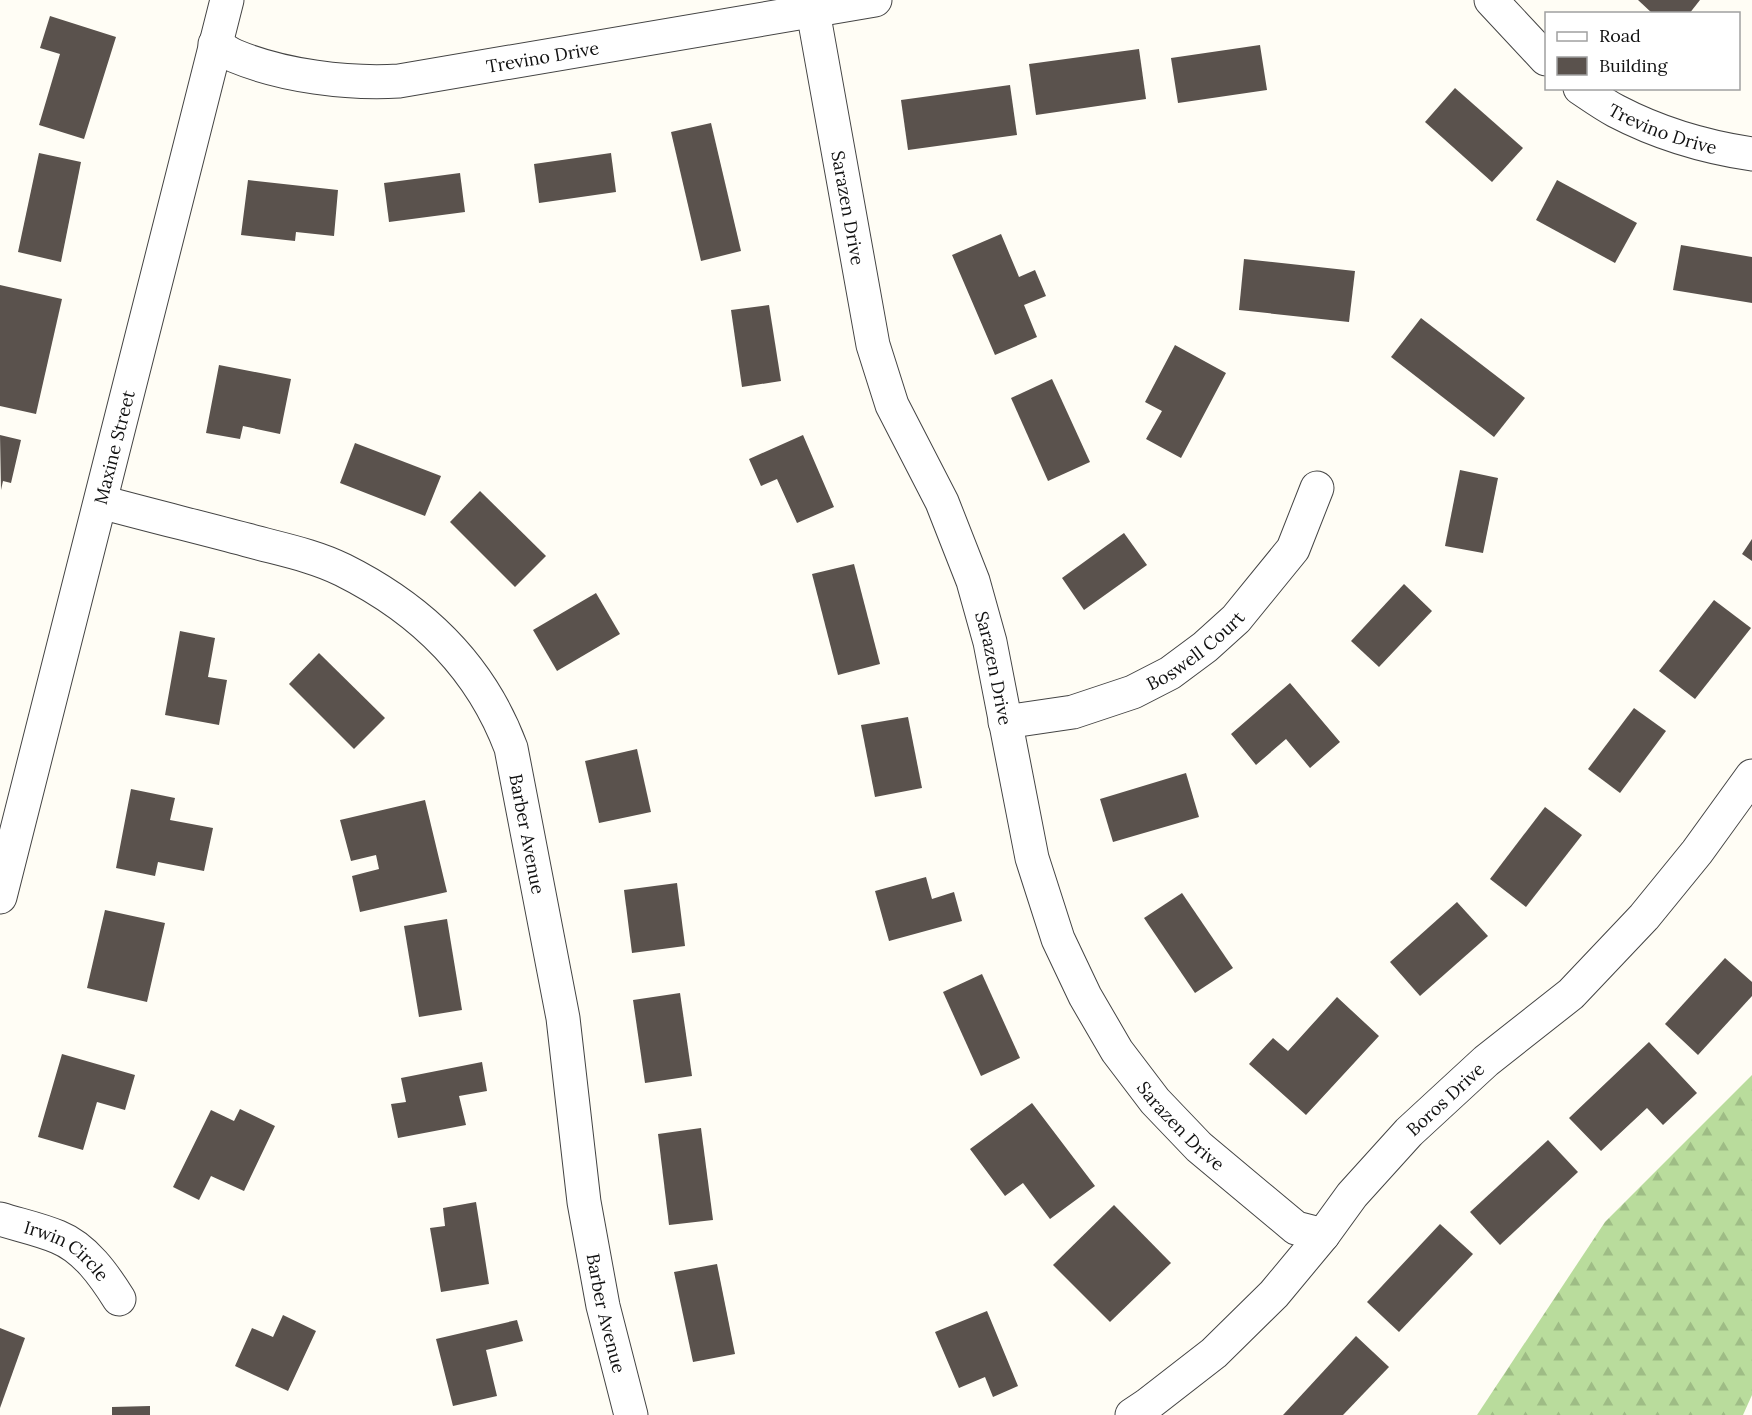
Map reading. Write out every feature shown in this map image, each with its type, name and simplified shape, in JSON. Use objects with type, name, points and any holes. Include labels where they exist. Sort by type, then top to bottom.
[{"type":"street","name":"Maxine Street","points":[[0,897],[227,0]]},
{"type":"street","name":"Trevino Drive","points":[[215,44],[234,56],[315,77],[378,82],[399,81],[875,0]]},
{"type":"street","points":[[1491,0],[1545,58]]},
{"type":"street","name":"Sarazen Drive","points":[[813,11],[873,345],[892,405],[942,502],[973,581],[990,642],[1032,858],[1058,939],[1085,996],[1117,1051],[1155,1101],[1199,1147],[1296,1228],[1323,1234]]},
{"type":"street","name":"Trevino Drive","points":[[1583,90],[1615,110],[1658,130],[1718,149],[1752,154]]},
{"type":"street","name":"Boswell Court","points":[[1005,722],[1073,712],[1133,692],[1170,673],[1205,648],[1236,619],[1293,549],[1317,488]]},
{"type":"street","name":"Barber Avenue","points":[[101,502],[301,555],[341,569],[396,600],[429,627],[459,657],[483,691],[511,748],[563,1018],[584,1202],[603,1306],[631,1415]]},
{"type":"street","name":"Boros Drive","points":[[1131,1415],[1147,1406],[1214,1353],[1274,1294],[1352,1195],[1409,1132],[1486,1061],[1571,994],[1644,917],[1697,852],[1752,776]]},
{"type":"street","name":"Irwin Circle","points":[[0,1219],[59,1237],[77,1249],[106,1279],[118,1299]]},
{"type":"green space","points":[[1752,1075],[1752,1395],[1743,1415],[1477,1415],[1605,1222]]},
{"type":"building","points":[[1638,0],[1700,0],[1691,12],[1651,12]]},
{"type":"building","points":[[50,16],[116,37],[84,139],[39,125],[60,54],[40,48]]},
{"type":"building","points":[[1260,45],[1267,90],[1178,103],[1171,58]]},
{"type":"building","points":[[1139,49],[1146,99],[1036,115],[1029,64]]},
{"type":"building","points":[[1010,85],[1017,135],[908,150],[901,100]]},
{"type":"building","points":[[1455,88],[1523,148],[1492,182],[1425,122]]},
{"type":"building","points":[[711,123],[741,251],[701,261],[671,132]]},
{"type":"building","points":[[39,153],[81,162],[61,262],[18,252]]},
{"type":"building","points":[[611,153],[616,192],[539,203],[534,164]]},
{"type":"building","points":[[460,173],[465,212],[389,222],[384,183]]},
{"type":"building","points":[[248,180],[338,190],[334,236],[296,232],[295,241],[241,235]]},
{"type":"building","points":[[1557,180],[1637,223],[1615,263],[1536,220]]},
{"type":"building","points":[[1001,234],[1019,277],[1035,270],[1046,296],[1024,305],[1037,337],[995,355],[952,255]]},
{"type":"building","points":[[1681,245],[1752,257],[1752,303],[1673,290]]},
{"type":"building","points":[[1244,259],[1355,271],[1349,322],[1239,310]]},
{"type":"building","points":[[0,285],[62,299],[36,414],[0,406]]},
{"type":"building","points":[[769,305],[781,381],[742,387],[731,310]]},
{"type":"building","points":[[1421,318],[1525,398],[1494,437],[1391,357]]},
{"type":"building","points":[[1175,345],[1226,373],[1181,458],[1146,439],[1162,411],[1145,402]]},
{"type":"building","points":[[219,365],[291,379],[280,434],[243,426],[240,439],[206,433]]},
{"type":"building","points":[[1052,379],[1090,462],[1048,481],[1011,398]]},
{"type":"building","points":[[0,435],[21,440],[11,483],[3,481],[1,490]]},
{"type":"building","points":[[803,435],[834,507],[797,523],[777,479],[761,486],[749,459]]},
{"type":"building","points":[[355,443],[441,476],[425,516],[340,483]]},
{"type":"building","points":[[1460,470],[1498,478],[1483,553],[1445,546]]},
{"type":"building","points":[[480,491],[546,556],[515,587],[450,522]]},
{"type":"building","points":[[1124,533],[1147,565],[1084,610],[1062,578]]},
{"type":"building","points":[[1752,539],[1752,561],[1742,554]]},
{"type":"building","points":[[854,564],[880,664],[838,675],[812,574]]},
{"type":"building","points":[[1404,584],[1432,611],[1379,667],[1351,641]]},
{"type":"building","points":[[596,593],[620,634],[557,671],[533,630]]},
{"type":"building","points":[[1714,600],[1751,628],[1695,699],[1659,671]]},
{"type":"building","points":[[180,631],[215,638],[208,677],[227,680],[219,725],[165,715]]},
{"type":"building","points":[[319,653],[385,718],[354,749],[289,684]]},
{"type":"building","points":[[1290,683],[1340,742],[1310,768],[1286,739],[1256,765],[1231,734]]},
{"type":"building","points":[[1634,708],[1666,731],[1620,793],[1588,769]]},
{"type":"building","points":[[908,717],[922,788],[875,797],[861,725]]},
{"type":"building","points":[[637,749],[651,812],[599,823],[585,761]]},
{"type":"building","points":[[1186,773],[1199,817],[1113,842],[1100,799]]},
{"type":"building","points":[[131,789],[175,798],[170,820],[213,828],[204,871],[158,862],[155,876],[116,868]]},
{"type":"building","points":[[425,800],[447,892],[360,912],[352,876],[379,869],[376,855],[351,861],[340,820]]},
{"type":"building","points":[[1545,807],[1582,835],[1526,907],[1490,879]]},
{"type":"building","points":[[926,877],[932,899],[954,892],[962,921],[889,941],[875,891]]},
{"type":"building","points":[[677,883],[685,946],[632,953],[624,890]]},
{"type":"building","points":[[1182,893],[1233,968],[1195,993],[1144,918]]},
{"type":"building","points":[[1457,902],[1488,936],[1420,996],[1390,962]]},
{"type":"building","points":[[105,910],[165,923],[147,1002],[87,988]]},
{"type":"building","points":[[447,919],[462,1010],[419,1017],[404,926]]},
{"type":"building","points":[[1725,958],[1752,982],[1752,996],[1698,1055],[1665,1024]]},
{"type":"building","points":[[982,974],[1020,1058],[981,1076],[943,992]]},
{"type":"building","points":[[680,993],[692,1076],[645,1083],[633,1000]]},
{"type":"building","points":[[1337,997],[1379,1036],[1306,1115],[1249,1064],[1273,1038],[1288,1051]]},
{"type":"building","points":[[1649,1042],[1697,1093],[1663,1125],[1647,1108],[1601,1151],[1569,1118]]},
{"type":"building","points":[[62,1054],[135,1075],[125,1110],[97,1102],[83,1150],[38,1137]]},
{"type":"building","points":[[482,1062],[487,1091],[459,1096],[466,1125],[398,1138],[391,1104],[406,1102],[401,1078]]},
{"type":"building","points":[[1032,1103],[1095,1186],[1050,1219],[1023,1183],[1005,1196],[970,1149]]},
{"type":"building","points":[[240,1109],[275,1126],[244,1191],[211,1176],[199,1200],[173,1187],[211,1110],[234,1121]]},
{"type":"building","points":[[701,1128],[713,1220],[669,1225],[658,1134]]},
{"type":"building","points":[[1548,1140],[1578,1172],[1500,1245],[1470,1212]]},
{"type":"building","points":[[476,1202],[489,1284],[441,1292],[430,1228],[445,1226],[443,1208]]},
{"type":"building","points":[[1114,1205],[1171,1263],[1110,1322],[1053,1265]]},
{"type":"building","points":[[1440,1224],[1473,1254],[1399,1332],[1367,1302]]},
{"type":"building","points":[[717,1264],[735,1354],[693,1362],[674,1272]]},
{"type":"building","points":[[987,1311],[1018,1386],[993,1397],[985,1377],[959,1388],[935,1332]]},
{"type":"building","points":[[283,1315],[316,1331],[288,1391],[235,1366],[252,1328],[273,1337]]},
{"type":"building","points":[[517,1320],[523,1341],[486,1350],[497,1396],[453,1406],[436,1339]]},
{"type":"building","points":[[0,1328],[25,1338],[0,1408]]},
{"type":"building","points":[[1356,1336],[1389,1367],[1343,1415],[1283,1415]]},
{"type":"building","points":[[150,1406],[150,1415],[112,1415],[112,1407]]}]
